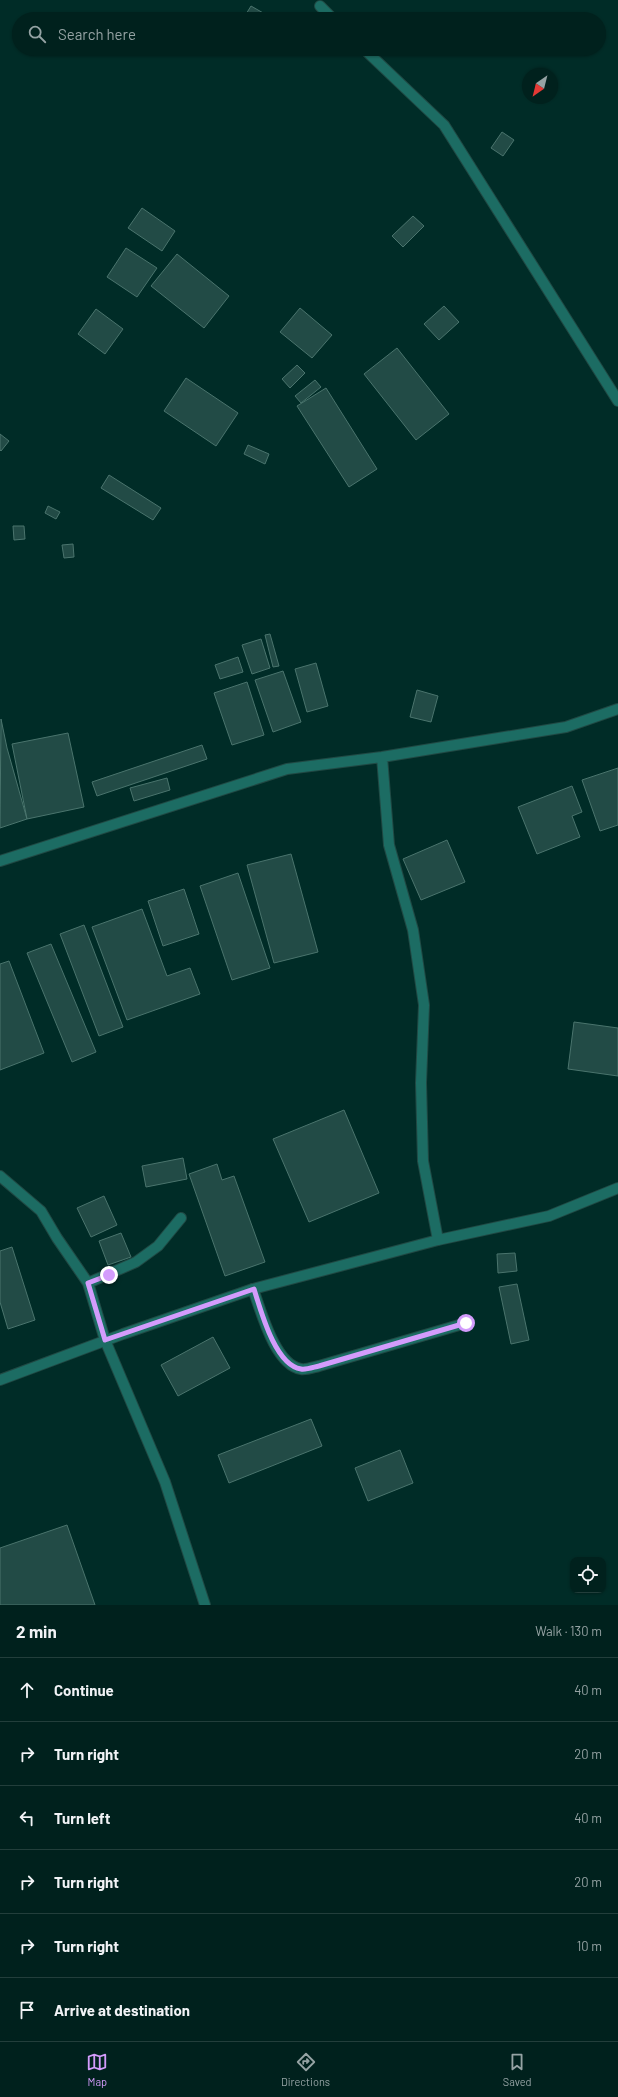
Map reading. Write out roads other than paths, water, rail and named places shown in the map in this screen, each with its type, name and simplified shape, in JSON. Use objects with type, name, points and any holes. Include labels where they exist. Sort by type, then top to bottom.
[{"type":"street","points":[[320,6],[326,12]]},
{"type":"street","points":[[371,56],[444,125],[618,401]]},
{"type":"street","points":[[0,861],[287,769],[382,757],[566,727],[618,709]]},
{"type":"street","points":[[382,757],[389,845],[413,930],[424,1005],[421,1084],[422,1161],[438,1240]]},
{"type":"street","points":[[0,1176],[41,1211],[56,1238],[88,1283],[105,1340],[165,1482],[205,1605]]},
{"type":"street","points":[[0,1380],[105,1340],[254,1289],[438,1240],[549,1216],[618,1188]]},
{"type":"street","points":[[88,1283],[136,1262],[158,1246],[181,1218]]},
{"type":"street","points":[[254,1289],[276,1346],[285,1362],[300,1369],[319,1366],[466,1323]]}]
